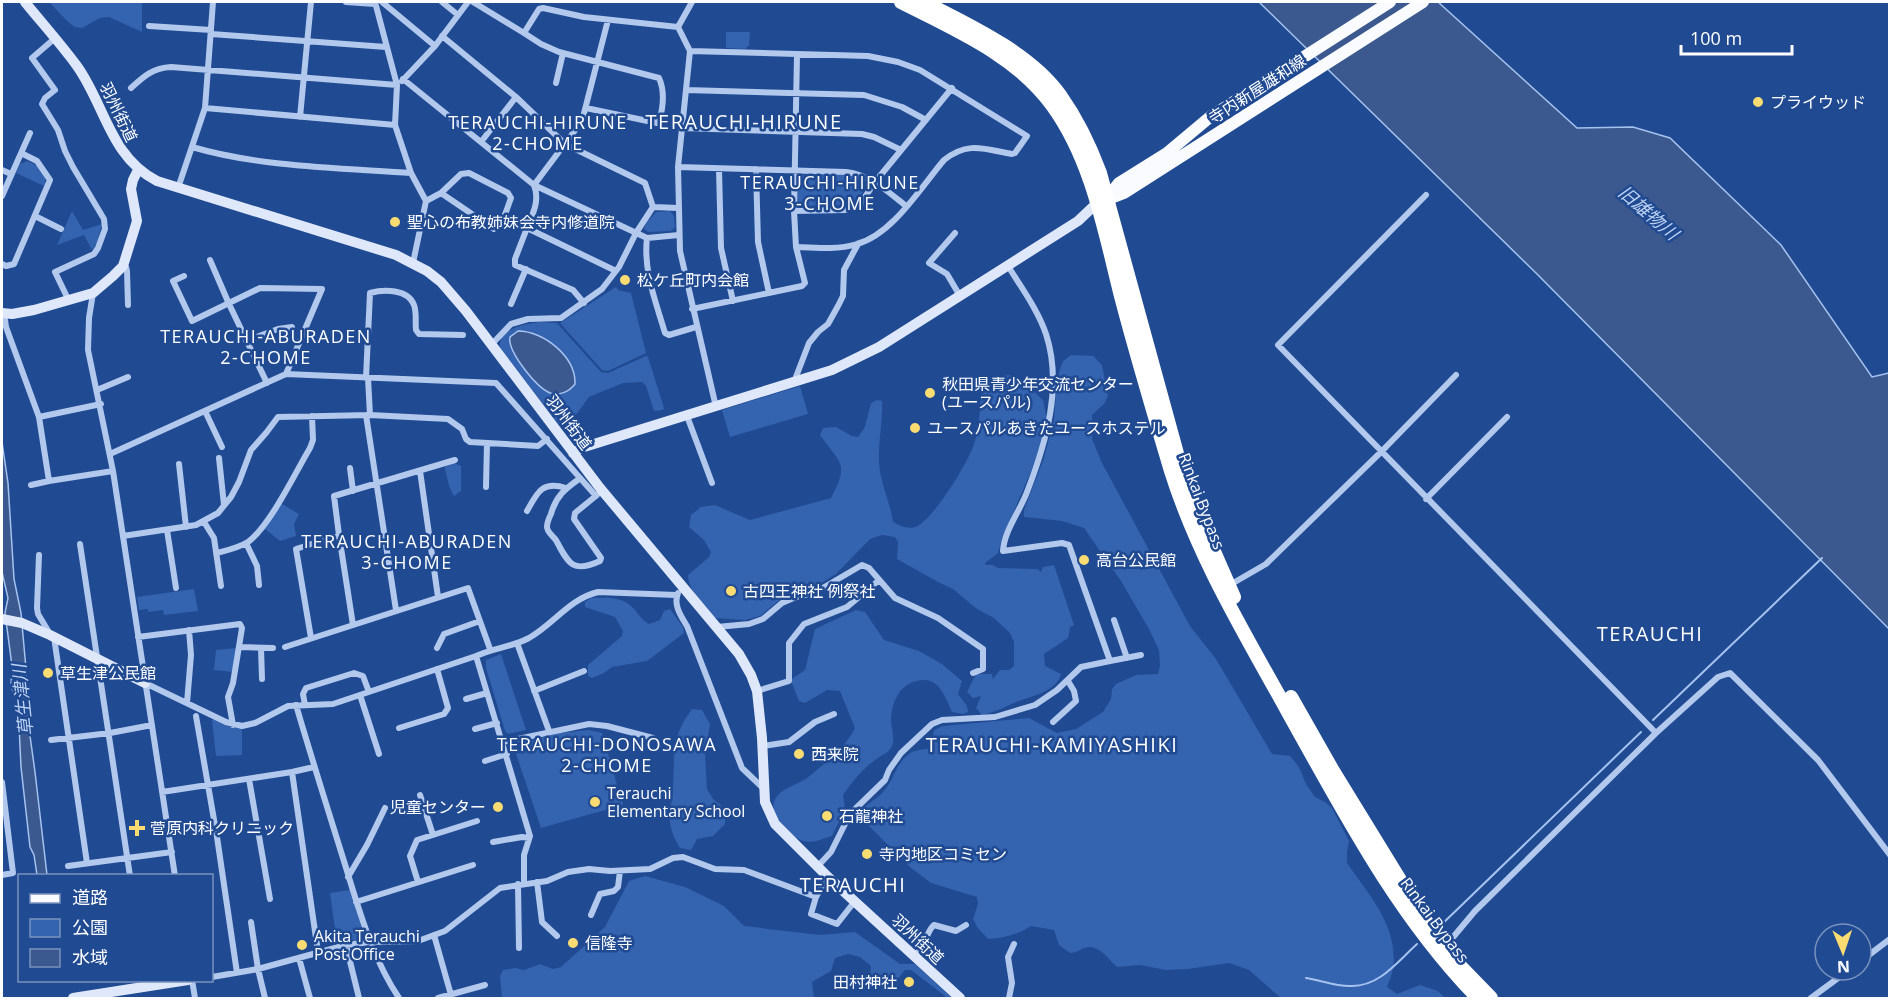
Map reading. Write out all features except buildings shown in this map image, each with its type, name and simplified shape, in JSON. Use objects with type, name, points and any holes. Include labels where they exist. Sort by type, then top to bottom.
[{"type":"highway","name":"Rinkai Bypass","points":[[901,2],[975,40],[1022,72],[1051,103],[1074,139],[1101,201]]},
{"type":"highway","name":"Rinkai Bypass","points":[[924,2],[976,30],[1029,63],[1059,94],[1092,150],[1101,201],[1134,347],[1173,475],[1224,588],[1324,780],[1409,918],[1491,999]]},
{"type":"highway","name":"Rinkai Bypass","points":[[1441,951],[1478,999]]},
{"type":"main road","name":"寺内新屋雄和線","points":[[1101,201],[1119,183],[1167,153],[1210,117],[1390,2]]},
{"type":"main road","name":"寺内新屋雄和線","points":[[1101,201],[1124,193],[1423,2]]},
{"type":"street","name":"羽州街道","points":[[25,2],[77,65],[89,85],[115,142],[138,170],[156,181],[380,250],[413,263],[441,282],[573,453],[599,494],[679,592],[739,654],[752,675],[757,691],[763,746],[765,802],[775,824],[828,877],[960,999]]},
{"type":"street","points":[[178,188],[205,108],[213,2]]},
{"type":"street","points":[[300,117],[311,2]]},
{"type":"street","points":[[346,2],[377,2],[435,46]]},
{"type":"street","points":[[377,2],[397,86],[395,126],[411,173],[426,201],[413,263]]},
{"type":"street","points":[[442,2],[458,15]]},
{"type":"street","points":[[397,86],[435,46],[468,2]]},
{"type":"street","points":[[472,2],[541,44],[563,53],[659,78],[663,104],[659,122],[586,108]]},
{"type":"street","points":[[678,27],[692,2]]},
{"type":"street","points":[[524,33],[539,9],[543,8],[584,17],[678,27]]},
{"type":"street","points":[[534,185],[578,129],[586,108],[608,20]]},
{"type":"street","points":[[149,26],[386,47]]},
{"type":"street","points":[[678,27],[690,51],[678,167],[680,251],[716,407]]},
{"type":"street","points":[[442,36],[516,97],[565,144],[645,183],[653,207]]},
{"type":"street","points":[[54,39],[32,58],[55,90],[45,98],[42,104],[58,130],[65,151],[104,219],[105,229],[94,254],[55,272],[68,299]]},
{"type":"street","points":[[690,51],[867,56],[898,62],[920,70],[952,88],[1027,136],[1012,154],[973,148],[962,148],[953,152],[890,225],[858,244],[838,248],[796,247]]},
{"type":"street","points":[[556,83],[563,53]]},
{"type":"street","points":[[692,309],[802,286],[804,283],[796,247],[794,211],[797,55]]},
{"type":"street","points":[[130,88],[147,73],[159,68],[397,86]]},
{"type":"street","points":[[403,79],[534,185],[647,238],[679,235]]},
{"type":"street","points":[[794,211],[845,210],[855,207],[952,88]]},
{"type":"street","points":[[686,90],[864,95],[902,107],[926,120]]},
{"type":"street","points":[[481,142],[516,97]]},
{"type":"street","points":[[205,108],[395,126]]},
{"type":"street","points":[[681,128],[862,134],[901,150]]},
{"type":"street","points":[[2,196],[30,133]]},
{"type":"street","points":[[192,147],[221,156],[411,173]]},
{"type":"street","points":[[2,264],[6,266],[14,264],[50,180],[37,161],[21,153]]},
{"type":"street","points":[[678,167],[859,174],[875,182],[906,206]]},
{"type":"street","points":[[718,169],[721,249],[733,301]]},
{"type":"street","points":[[756,169],[758,242],[769,293]]},
{"type":"street","points":[[2,170],[11,174]]},
{"type":"street","points":[[49,481],[39,417],[3,313],[12,314],[34,310],[93,293],[123,266],[137,221],[131,189],[138,170]]},
{"type":"street","points":[[426,201],[441,193],[461,174],[470,173],[508,194],[511,198],[503,218],[498,227],[494,229],[441,193]]},
{"type":"street","points":[[534,185],[537,203],[515,259],[515,265],[573,290],[584,303]]},
{"type":"street","points":[[1426,195],[1278,345],[1656,733]]},
{"type":"street","points":[[573,453],[581,448],[850,363],[960,297],[1078,221],[1101,201]]},
{"type":"street","points":[[653,207],[678,208]]},
{"type":"street","points":[[491,345],[511,324],[528,319],[561,318],[602,289],[616,271],[653,207]]},
{"type":"street","points":[[34,216],[61,229]]},
{"type":"street","points":[[503,218],[616,271]]},
{"type":"street","points":[[955,233],[929,263],[947,274],[960,297]]},
{"type":"street","points":[[647,238],[645,254],[648,275],[665,333],[669,335],[696,327]]},
{"type":"street","points":[[794,382],[809,343],[828,324],[843,296],[844,270],[858,244]]},
{"type":"street","points":[[210,260],[267,383]]},
{"type":"street","points":[[123,266],[127,271],[128,305]]},
{"type":"street","points":[[1008,266],[1037,314],[1046,334],[1052,360],[1052,379],[1051,416],[1040,458],[1006,538],[1003,551],[1062,543],[1072,548],[1110,661]]},
{"type":"street","points":[[511,304],[526,270]]},
{"type":"street","points":[[184,276],[173,281],[192,321],[260,288],[322,289],[286,374]]},
{"type":"street","points":[[396,610],[368,415],[370,293],[390,290],[406,296],[413,302],[416,330],[419,334],[463,335]]},
{"type":"street","points":[[93,293],[88,350],[101,404],[113,471],[175,874]]},
{"type":"street","points":[[246,341],[278,329],[292,327]]},
{"type":"street","points":[[110,454],[286,374],[496,382],[579,479],[599,494],[575,513],[575,523],[601,558],[600,561],[581,567],[567,562],[557,541],[547,530],[553,504],[560,493],[579,479]]},
{"type":"street","points":[[1224,588],[1266,564],[1456,375]]},
{"type":"street","points":[[97,390],[128,377]]},
{"type":"street","points":[[39,417],[101,404]]},
{"type":"street","points":[[205,411],[222,447]]},
{"type":"street","points":[[123,536],[186,527],[204,522],[218,513],[239,482],[251,450],[278,417],[368,415],[447,419],[462,429],[465,439],[470,442],[538,446],[547,439]]},
{"type":"street","points":[[217,553],[246,543],[262,529],[310,448],[313,440],[312,416]]},
{"type":"street","points":[[687,416],[712,483]]},
{"type":"street","points":[[1426,499],[1507,417]]},
{"type":"street","points":[[486,487],[487,443]]},
{"type":"street","points":[[219,458],[224,505]]},
{"type":"street","points":[[353,625],[334,496],[455,460]]},
{"type":"street","points":[[180,464],[186,527]]},
{"type":"street","points":[[350,468],[353,491]]},
{"type":"street","points":[[31,485],[113,471]]},
{"type":"street","points":[[420,471],[438,597]]},
{"type":"street","points":[[527,511],[536,495],[546,486],[556,484],[566,488]]},
{"type":"street","points":[[204,522],[214,538],[221,586]]},
{"type":"street","points":[[167,530],[176,588]]},
{"type":"street","points":[[311,638],[296,549],[339,535]]},
{"type":"street","points":[[246,543],[257,566],[259,585]]},
{"type":"street","points":[[80,544],[130,874]]},
{"type":"street","points":[[39,555],[38,610],[52,636],[87,863]]},
{"type":"street","points":[[715,627],[749,624],[763,619],[782,603],[816,592],[862,565],[869,568],[895,598],[938,618],[983,649],[983,669],[973,673]]},
{"type":"street","points":[[757,691],[789,681],[789,643],[804,624],[847,607],[878,581]]},
{"type":"street","points":[[285,647],[468,588],[490,649]]},
{"type":"street","points":[[2,619],[22,623],[52,636],[233,725],[242,726],[255,723],[296,705],[333,704],[476,656],[490,649],[517,643],[537,633],[574,602],[586,595],[598,592],[679,592],[677,608],[687,626],[742,768],[764,788]]},
{"type":"street","points":[[1114,620],[1127,658]]},
{"type":"street","points":[[438,648],[444,634],[480,621]]},
{"type":"street","points":[[138,638],[240,624],[242,628],[239,647],[233,683],[228,697],[233,725]]},
{"type":"street","points":[[188,703],[191,655],[189,630]]},
{"type":"street","points":[[517,643],[549,731]]},
{"type":"street","points":[[239,647],[273,648]]},
{"type":"street","points":[[261,648],[262,679]]},
{"type":"street","points":[[818,866],[831,852],[850,814],[885,780],[889,770],[902,753],[932,724],[942,720],[995,717],[1014,712],[1035,705],[1068,681],[1081,667],[1141,655]]},
{"type":"street","points":[[476,656],[507,754],[530,838],[524,855],[521,884],[519,948]]},
{"type":"street","points":[[399,728],[444,714],[447,711],[436,669]]},
{"type":"street","points":[[534,691],[584,671]]},
{"type":"street","points":[[305,705],[303,694],[306,688],[354,673],[363,676],[369,692]]},
{"type":"street","points":[[1441,951],[1475,911],[1656,733],[1718,677],[1730,673],[1818,760],[1890,855]]},
{"type":"street","points":[[1053,722],[1076,701],[1074,691],[1068,681]]},
{"type":"street","points":[[466,699],[487,693]]},
{"type":"street","points":[[360,695],[379,754]]},
{"type":"street","points":[[296,705],[370,942],[399,999]]},
{"type":"street","points":[[763,746],[789,742],[814,722],[834,714]]},
{"type":"street","points":[[196,716],[237,973]]},
{"type":"street","points":[[475,729],[497,723]]},
{"type":"street","points":[[503,742],[589,724],[607,726],[653,738]]},
{"type":"street","points":[[51,740],[152,725]]},
{"type":"street","points":[[485,761],[507,754]]},
{"type":"street","points":[[162,792],[314,767]]},
{"type":"street","points":[[292,772],[318,952]]},
{"type":"street","points":[[249,779],[270,899]]},
{"type":"street","points":[[2,782],[13,873],[2,875]]},
{"type":"street","points":[[420,795],[433,835]]},
{"type":"street","points":[[348,877],[385,808]]},
{"type":"street","points":[[418,882],[410,856],[417,840],[477,821]]},
{"type":"street","points":[[493,842],[522,837],[530,838]]},
{"type":"street","points":[[68,866],[172,852]]},
{"type":"street","points":[[213,977],[258,969],[346,945],[418,941],[445,932],[500,888],[537,882],[568,872],[589,869],[620,871],[650,868],[673,858],[683,857],[715,869],[744,870],[816,897]]},
{"type":"street","points":[[356,902],[473,865]]},
{"type":"street","points":[[591,915],[600,894],[614,891],[618,887],[620,871]]},
{"type":"street","points":[[828,877],[816,897],[811,914],[837,924],[855,901]]},
{"type":"street","points":[[537,882],[542,922],[557,936]]},
{"type":"street","points":[[251,922],[265,999]]},
{"type":"street","points":[[914,956],[922,949],[934,925],[956,931],[966,925]]},
{"type":"street","points":[[434,935],[451,994]]},
{"type":"street","points":[[1873,952],[1890,939]]},
{"type":"street","points":[[1009,999],[1012,983],[1008,957],[1014,944]]},
{"type":"street","points":[[346,945],[359,999]]},
{"type":"street","points":[[299,958],[310,999]]},
{"type":"street","points":[[74,998],[183,982]]},
{"type":"street","points":[[190,982],[195,999]]},
{"type":"street","points":[[1811,999],[1833,982]]},
{"type":"street","points":[[438,999],[485,985]]},
{"type":"green space","points":[[49,2],[142,2],[142,32],[109,17],[100,18],[82,28],[75,27]]},
{"type":"green space","points":[[726,32],[750,32],[749,46],[746,49],[726,48]]},
{"type":"green space","points":[[27,161],[42,170],[45,178],[44,186],[16,173],[20,164]]},
{"type":"green space","points":[[801,175],[847,175],[863,180],[867,185],[859,199],[848,205],[800,206],[797,202],[796,179]]},
{"type":"green space","points":[[72,211],[83,230],[102,224],[97,243],[92,250],[84,235],[57,245]]},
{"type":"green space","points":[[670,211],[674,216],[675,227],[671,231],[648,232],[644,229],[656,212]]},
{"type":"green space","points":[[616,287],[618,290],[631,293],[646,353],[608,371],[602,370],[560,323]]},
{"type":"green space","points":[[540,322],[557,323],[601,372],[608,373],[648,357],[663,410],[654,411],[646,386],[642,382],[623,383],[589,397],[567,427],[561,427],[500,349],[500,342],[508,332],[520,326]],"holes":[[[527,331],[546,339],[542,388],[512,352]]]},
{"type":"green space","points":[[1071,355],[1093,356],[1102,365],[1108,396],[1104,404],[1092,415],[1092,439],[1102,463],[1190,626],[1216,659],[1272,754],[1290,756],[1299,767],[1306,784],[1315,797],[1332,808],[1349,841],[1347,863],[1380,912],[1391,939],[1394,954],[1393,969],[1387,987],[1397,994],[1420,985],[1438,991],[1445,998],[1281,998],[1249,970],[1229,963],[1166,970],[1140,965],[1117,967],[1094,948],[1084,948],[1070,953],[1059,945],[1054,930],[1031,926],[1010,936],[988,939],[973,919],[978,904],[977,897],[931,883],[911,868],[862,819],[862,810],[888,786],[902,760],[912,752],[931,748],[934,730],[943,726],[1029,718],[1057,733],[1076,729],[1103,712],[1116,684],[1136,675],[1158,674],[1159,650],[1149,629],[1121,581],[1084,528],[1062,521],[1024,517],[1024,510],[1044,458],[1054,420],[1057,378],[1063,361]]},
{"type":"green space","points":[[1009,375],[1020,379],[1043,400],[1047,419],[1038,455],[998,553],[985,563],[998,568],[1037,569],[1041,572],[1043,567],[1054,565],[1074,625],[1070,627],[1068,638],[1044,654],[1045,666],[1061,674],[1054,686],[982,715],[976,708],[981,696],[973,698],[967,692],[976,674],[992,674],[993,679],[1000,670],[1009,670],[1014,666],[1014,642],[1010,633],[994,618],[977,609],[953,589],[897,559],[898,542],[895,537],[882,535],[870,539],[836,574],[818,585],[796,590],[760,616],[745,620],[715,618],[698,598],[691,587],[688,575],[709,557],[711,552],[704,540],[689,527],[691,515],[701,507],[715,505],[750,520],[831,498],[841,470],[837,458],[820,435],[823,428],[836,427],[858,437],[865,427],[871,403],[877,400],[882,401],[880,471],[893,522],[904,527],[915,527],[922,523],[940,503],[971,452],[977,430],[981,389],[992,377]]},
{"type":"green space","points":[[800,386],[808,414],[730,437],[722,410]]},
{"type":"green space","points":[[454,463],[461,466],[461,491],[454,496],[449,486],[445,467]]},
{"type":"green space","points":[[280,503],[299,514],[294,524],[296,536],[280,541],[265,529]]},
{"type":"green space","points":[[194,589],[198,611],[164,615],[163,610],[148,612],[148,609],[139,610],[137,597]]},
{"type":"green space","points":[[591,598],[612,598],[627,603],[649,624],[660,620],[664,611],[670,609],[683,627],[684,633],[647,661],[612,667],[592,678],[588,676],[588,665],[622,636],[623,631],[615,617],[585,607],[585,602]]},
{"type":"green space","points":[[856,610],[865,612],[884,640],[919,651],[942,664],[962,681],[958,694],[967,706],[968,712],[963,714],[952,712],[942,691],[934,683],[923,680],[909,684],[900,692],[893,705],[891,748],[863,770],[843,795],[845,809],[832,836],[812,842],[803,841],[782,826],[774,812],[774,802],[779,794],[807,778],[827,761],[846,742],[855,728],[840,691],[827,690],[805,703],[799,701],[792,679],[805,670],[815,629]]},
{"type":"green space","points":[[237,648],[232,672],[214,670],[216,650]]},
{"type":"green space","points":[[501,654],[526,730],[508,734],[505,731],[486,668],[486,660]]},
{"type":"green space","points":[[692,709],[702,710],[710,724],[705,754],[707,789],[725,812],[725,824],[713,836],[697,839],[691,850],[680,848],[672,830],[670,817],[675,745],[680,728]]},
{"type":"green space","points":[[215,719],[230,727],[242,729],[242,755],[216,756],[212,720]]},
{"type":"green space","points":[[589,730],[602,733],[623,805],[541,828],[513,745],[559,733]]},
{"type":"green space","points":[[645,876],[685,887],[724,906],[744,926],[820,935],[855,932],[900,964],[915,964],[952,998],[945,998],[911,970],[905,970],[892,986],[876,986],[870,978],[871,966],[860,957],[848,954],[835,958],[831,971],[812,982],[814,998],[502,998],[500,976],[503,970],[515,968],[524,970],[540,964],[553,969],[561,967],[605,927],[629,881]]},
{"type":"green space","points":[[350,890],[365,937],[337,943],[330,893]]},
{"type":"water","name":"旧雄物川","points":[[1259,2],[1438,2],[1577,128],[1633,127],[1670,138],[1781,245],[1872,377],[1889,373],[1889,629],[1537,274]]},
{"type":"water","points":[[518,331],[538,335],[557,347],[570,364],[574,374],[573,387],[564,393],[553,394],[537,384],[518,359],[510,343],[510,337]]},
{"type":"water","name":"草生津川","points":[[2,442],[8,483],[14,579],[21,613],[26,669],[26,707],[47,874],[37,874],[34,855],[30,847],[21,767],[18,705],[11,686],[12,666],[5,613],[8,598],[2,572]]},
{"type":"waterway","points":[[1653,720],[1822,558]]},
{"type":"waterway","points":[[1439,927],[1641,732]]},
{"type":"waterway","points":[[1306,978],[1340,985],[1362,985],[1380,977],[1417,944]]},
{"type":"place","name":"プライウッド","points":[[1758,102]]},
{"type":"place","name":"聖心の布教姉妹会寺内修道院","points":[[395,222]]},
{"type":"place","name":"松ケ丘町内会館","points":[[625,280]]},
{"type":"place","name":"秋田県青少年交流センター (ユースパル)","points":[[930,393]]},
{"type":"place","name":"ユースパルあきたユースホステル","points":[[915,428]]},
{"type":"place","name":"高台公民館","points":[[1084,560]]},
{"type":"place","name":"古四王神社 例祭社","points":[[731,591]]},
{"type":"place","name":"草生津公民館","points":[[48,673]]},
{"type":"place","name":"西来院","points":[[799,754]]},
{"type":"place","name":"Terauchi Elementary School","points":[[595,802]]},
{"type":"place","name":"児童センター","points":[[498,807]]},
{"type":"place","name":"石龍神社","points":[[827,816]]},
{"type":"place","name":"菅原内科クリニック","points":[[137,828]]},
{"type":"place","name":"寺内地区コミセン","points":[[867,854]]},
{"type":"place","name":"信隆寺","points":[[573,943]]},
{"type":"place","name":"Akita Terauchi Post Office","points":[[302,945]]},
{"type":"place","name":"田村神社","points":[[909,982]]},
{"type":"district","name":"TERAUCHI-HIRUNE","points":[[744,122]]},
{"type":"district","name":"TERAUCHI-HIRUNE 2-CHOME","points":[[538,133]]},
{"type":"district","name":"TERAUCHI-HIRUNE 3-CHOME","points":[[830,193]]},
{"type":"district","name":"TERAUCHI-ABURADEN 2-CHOME","points":[[266,347]]},
{"type":"district","name":"TERAUCHI-ABURADEN 3-CHOME","points":[[407,552]]},
{"type":"district","name":"TERAUCHI","points":[[1650,634]]},
{"type":"district","name":"TERAUCHI-KAMIYASHIKI","points":[[1052,745]]},
{"type":"district","name":"TERAUCHI-DONOSAWA 2-CHOME","points":[[607,756]]},
{"type":"district","name":"TERAUCHI","points":[[853,885]]}]
